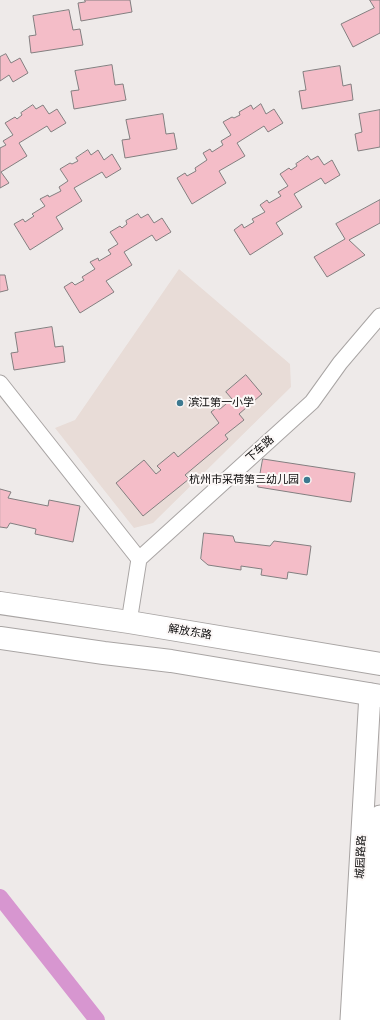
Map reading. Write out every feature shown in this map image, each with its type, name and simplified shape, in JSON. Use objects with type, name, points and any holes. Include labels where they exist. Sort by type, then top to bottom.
[{"type":"main road","name":"解放东路","points":[[0,603],[129,622],[380,664]]},
{"type":"main road","points":[[0,638],[104,653],[171,660],[375,695]]},
{"type":"street","name":"下车路","points":[[139,559],[312,402],[340,363],[380,316]]},
{"type":"street","points":[[0,383],[139,559],[129,622]]},
{"type":"street","name":"城园路路","points":[[351,1020],[375,695]]},
{"type":"street","points":[[370,1020],[380,816]]},
{"type":"shaded area","name":"滨江第一小学","points":[[179,269],[290,364],[291,387],[153,523],[134,528],[55,428],[75,420]]},
{"type":"building","points":[[85,0],[130,0],[132,12],[81,21],[78,3],[85,2]]},
{"type":"building","points":[[370,0],[380,0],[380,33],[353,47],[341,24],[374,8]]},
{"type":"building","points":[[69,10],[73,30],[80,29],[83,45],[31,53],[29,36],[36,35],[33,16]]},
{"type":"building","points":[[6,54],[11,63],[20,58],[28,73],[13,82],[9,75],[0,81],[0,57]]},
{"type":"building","points":[[112,65],[115,85],[123,84],[126,100],[74,109],[71,91],[79,90],[75,71]]},
{"type":"building","points":[[340,66],[343,86],[351,84],[353,100],[302,109],[299,91],[306,90],[303,72]]},
{"type":"building","points":[[261,104],[266,114],[274,109],[283,123],[268,132],[264,126],[237,143],[245,156],[219,171],[226,183],[192,204],[177,178],[185,173],[187,176],[196,171],[195,168],[207,160],[203,153],[210,149],[212,152],[223,145],[221,141],[231,135],[223,122],[240,115],[239,112],[251,105],[253,109]]},
{"type":"building","points":[[33,105],[36,109],[43,105],[49,114],[57,109],[66,123],[51,132],[47,126],[19,143],[27,156],[1,172],[9,183],[0,188],[0,148],[6,145],[3,141],[13,135],[5,123],[15,117],[17,119],[22,115],[21,113]]},
{"type":"building","points":[[380,110],[380,147],[358,151],[355,134],[362,132],[359,114]]},
{"type":"building","points":[[163,114],[166,134],[174,133],[177,149],[125,158],[122,140],[130,139],[126,120]]},
{"type":"building","points":[[88,150],[91,155],[98,150],[104,160],[112,154],[121,169],[106,178],[102,172],[74,188],[82,201],[56,217],[63,229],[30,250],[14,224],[23,219],[25,222],[34,216],[32,214],[45,206],[40,199],[48,195],[49,197],[61,191],[59,187],[68,181],[60,169],[70,163],[72,164],[78,161],[76,158]]},
{"type":"building","points":[[308,156],[311,160],[318,156],[324,165],[332,160],[340,175],[325,184],[321,178],[294,194],[302,207],[276,223],[283,234],[250,255],[234,230],[242,224],[244,228],[254,222],[252,219],[265,212],[260,205],[267,200],[269,203],[281,196],[278,192],[288,186],[280,174],[289,168],[291,170],[297,166],[296,164]]},
{"type":"building","points":[[380,200],[380,223],[349,240],[365,255],[327,277],[314,257],[345,239],[336,224]]},
{"type":"building","points":[[138,214],[141,218],[148,214],[154,223],[162,218],[171,232],[156,241],[152,235],[124,252],[132,265],[106,281],[114,292],[80,313],[64,287],[72,282],[75,285],[84,280],[82,277],[95,269],[90,262],[98,258],[99,261],[111,254],[108,250],[118,244],[110,232],[120,226],[122,228],[127,224],[126,221]]},
{"type":"building","points":[[0,275],[5,275],[8,290],[0,292]]},
{"type":"building","points":[[52,327],[55,347],[63,346],[65,362],[14,370],[11,353],[18,352],[15,333]]},
{"type":"building","points":[[246,375],[262,394],[239,414],[244,420],[225,435],[228,439],[185,475],[189,479],[143,516],[116,483],[144,460],[156,474],[161,470],[157,466],[174,452],[178,457],[219,423],[211,412],[216,408],[220,409],[232,399],[226,392]]},
{"type":"building","name":"杭州市采荷第三幼儿园","points":[[263,459],[355,473],[351,502],[258,487]]},
{"type":"building","points":[[0,489],[11,492],[8,498],[48,506],[49,500],[80,506],[73,542],[35,534],[36,529],[10,523],[7,528],[0,527]]},
{"type":"building","points":[[204,533],[233,536],[235,542],[270,546],[274,541],[311,546],[307,575],[288,572],[287,579],[261,575],[262,569],[241,566],[241,570],[208,565],[201,559]]},
{"type":"waterway","points":[[0,897],[97,1020]]},
{"type":"place","name":"滨江第一小学","points":[[180,403]]},
{"type":"place","name":"杭州市采荷第三幼儿园","points":[[307,480]]}]
